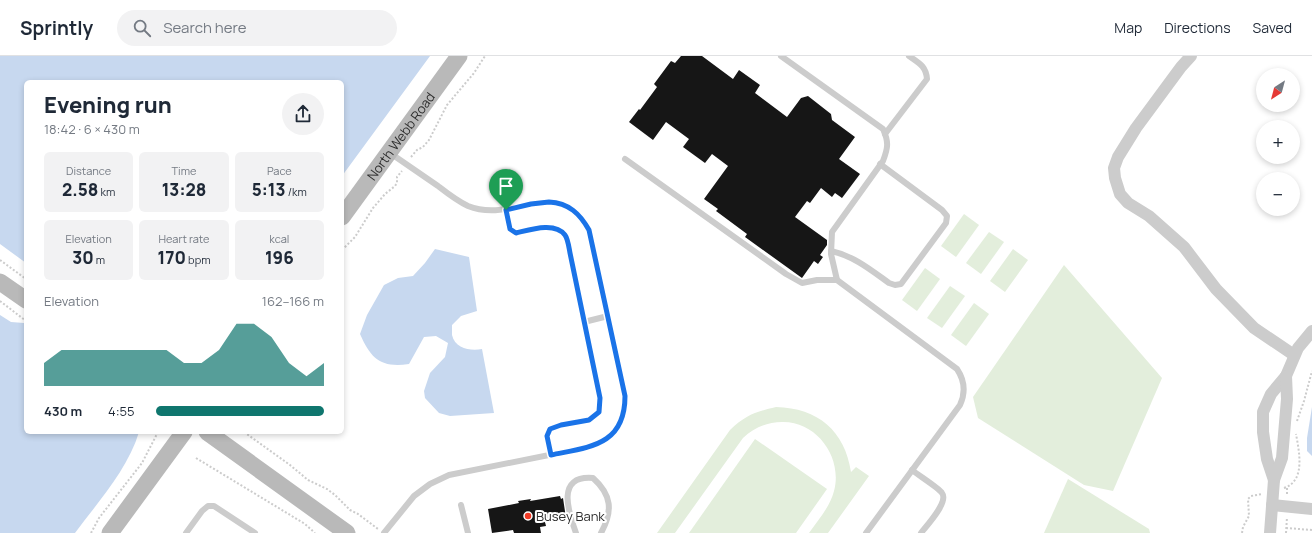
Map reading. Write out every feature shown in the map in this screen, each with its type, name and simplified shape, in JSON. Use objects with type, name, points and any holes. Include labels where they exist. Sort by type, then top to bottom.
[{"type":"main road","name":"North Webb Road","points":[[344,214],[459,56]]},
{"type":"main road","points":[[0,282],[24,299]]},
{"type":"main road","points":[[110,533],[183,434]]},
{"type":"main road","points":[[210,434],[347,533]]},
{"type":"street","points":[[1191,56],[1181,67],[1141,122],[1118,157],[1114,168],[1115,178],[1120,194],[1128,203],[1149,216],[1184,247],[1216,289],[1254,328],[1294,355]]},
{"type":"street","points":[[1274,480],[1267,459],[1263,432],[1264,412],[1272,394],[1286,376],[1294,355],[1312,331]]},
{"type":"street","points":[[1270,533],[1274,480],[1282,458],[1287,399],[1286,376]]},
{"type":"street","points":[[1272,505],[1312,509]]},
{"type":"lane","points":[[781,56],[883,129],[887,138],[886,152],[880,164],[832,232],[831,251],[837,280]]},
{"type":"lane","points":[[885,134],[927,79],[926,72],[922,66],[909,56]]},
{"type":"lane","points":[[384,533],[414,496],[430,484],[449,475],[589,447],[601,443],[610,436],[620,424],[625,407],[625,396],[589,230],[584,221],[576,212],[559,202],[531,204],[506,210],[486,211],[468,206],[454,198],[389,152]]},
{"type":"lane","points":[[625,159],[786,274],[802,283],[817,280],[837,280],[957,369],[962,376],[964,382],[964,396],[960,405],[866,533]]},
{"type":"lane","points":[[831,251],[845,254],[856,260],[889,283],[895,285],[901,284],[946,223],[947,216],[942,210],[880,164]]},
{"type":"lane","points":[[506,210],[510,229],[516,233],[544,227],[557,229],[565,235],[600,398],[599,412],[589,420],[561,425],[550,429],[547,436],[551,455]]},
{"type":"lane","points":[[584,322],[608,316]]},
{"type":"lane","points":[[912,470],[942,493],[944,499],[942,505],[921,533]]},
{"type":"lane","points":[[576,533],[569,513],[566,498],[572,483],[583,477],[593,478],[601,485],[607,497],[610,512],[601,533]]},
{"type":"lane","points":[[461,505],[468,533]]},
{"type":"lane","points":[[186,533],[202,511],[208,506],[214,506],[255,533]]},
{"type":"path","points":[[344,248],[355,237],[373,208],[385,194],[395,186],[398,177],[417,150],[424,147],[447,105],[474,73],[485,56]]},
{"type":"path","points":[[0,260],[24,278]]},
{"type":"path","points":[[0,301],[24,319]]},
{"type":"path","points":[[91,533],[99,518],[142,463],[157,434]]},
{"type":"path","points":[[247,434],[268,451],[290,465],[308,480],[331,492],[350,510],[384,533]]},
{"type":"path","points":[[196,458],[305,524],[315,533]]},
{"type":"path","points":[[1286,528],[1312,530]]},
{"type":"green space","points":[[964,214],[979,225],[956,257],[941,246]]},
{"type":"green space","points":[[989,232],[1004,242],[981,274],[966,263]]},
{"type":"green space","points":[[1013,249],[1028,260],[1005,292],[990,281]]},
{"type":"green space","points":[[1064,265],[1162,378],[1113,491],[1084,485],[978,418],[973,397]]},
{"type":"green space","points":[[925,268],[940,279],[917,311],[902,300]]},
{"type":"green space","points":[[950,286],[965,296],[942,328],[927,318]]},
{"type":"green space","points":[[974,303],[989,314],[966,346],[951,335]]},
{"type":"green space","points":[[776,407],[791,408],[805,412],[817,417],[827,424],[843,445],[848,457],[851,472],[856,467],[869,476],[828,533],[809,533],[827,508],[834,491],[836,479],[835,466],[831,454],[816,435],[806,428],[795,423],[782,422],[761,426],[743,438],[675,533],[657,533],[730,430],[751,415]]},
{"type":"green space","points":[[755,439],[827,489],[796,533],[689,533]]},
{"type":"green space","points":[[1068,479],[1149,529],[1150,533],[1044,533]]},
{"type":"water","points":[[0,56],[430,56],[344,173],[344,80],[24,80],[24,262],[0,244]]},
{"type":"water","points":[[435,249],[469,257],[477,311],[461,316],[452,325],[452,335],[456,343],[464,348],[473,350],[482,349],[494,413],[450,416],[439,413],[425,398],[424,391],[430,373],[445,357],[448,343],[436,336],[424,337],[409,364],[391,365],[378,360],[373,356],[368,350],[360,334],[367,315],[384,285],[398,278],[413,276]]},
{"type":"water","points":[[0,315],[11,322],[24,323],[24,434],[138,434],[128,459],[112,485],[75,533],[0,533]]},
{"type":"water","points":[[1312,407],[1312,456],[1307,451],[1307,438]]},
{"type":"building","points":[[681,56],[702,56],[733,79],[739,70],[760,85],[755,93],[787,117],[801,98],[808,96],[831,114],[832,120],[855,137],[839,159],[860,174],[842,198],[835,193],[832,197],[821,188],[810,203],[807,201],[795,217],[827,240],[827,245],[820,255],[823,257],[818,264],[814,261],[802,278],[745,237],[747,234],[716,211],[718,209],[704,199],[728,166],[712,154],[705,163],[683,147],[689,139],[666,122],[653,140],[629,122],[657,87],[654,84],[671,61],[675,63]]},
{"type":"building","name":"Busey Bank","points":[[560,496],[561,499],[563,498],[566,518],[545,522],[546,526],[540,527],[541,533],[514,533],[513,530],[492,533],[488,509],[519,503],[518,501],[531,499],[530,501]]},
{"type":"place","name":"Busey Bank","points":[[528,516]]},
{"type":"route","points":[[559,202],[576,212],[584,221],[589,230],[625,396],[625,407],[620,424],[615,431],[601,443],[551,455],[547,436],[550,429],[561,425],[589,420],[599,412],[600,398],[565,235],[557,229],[544,227],[516,233],[510,229],[506,210],[531,204],[559,202]]}]
